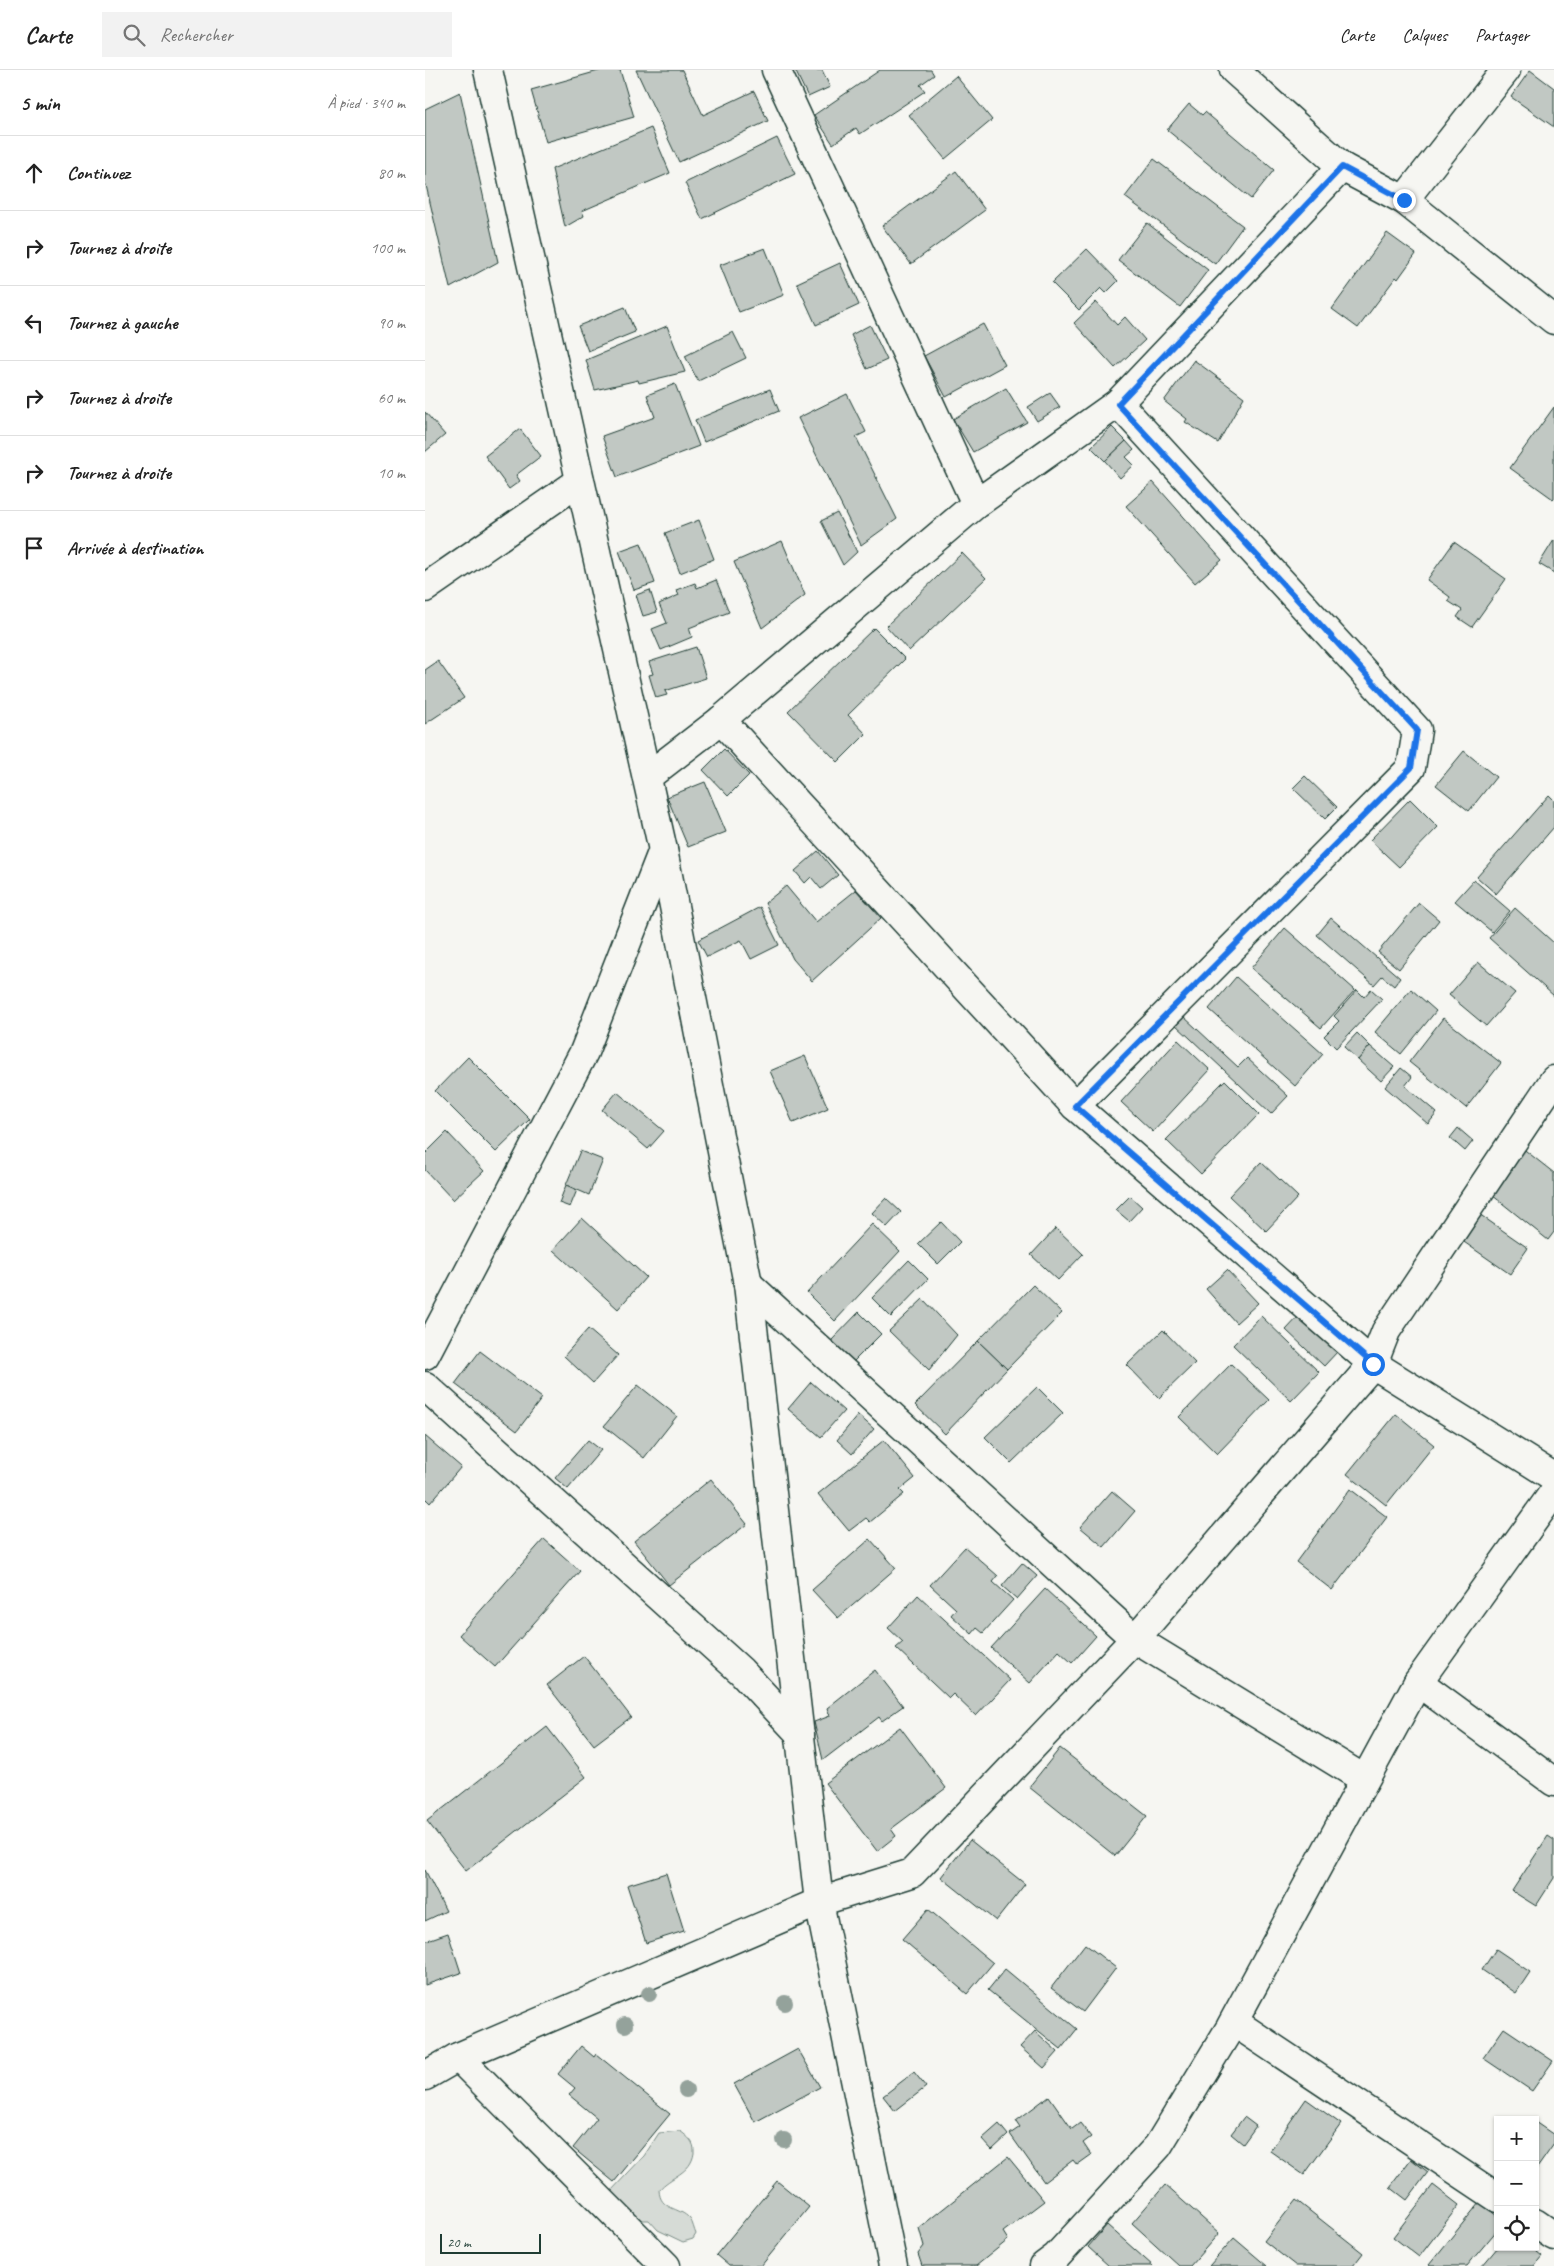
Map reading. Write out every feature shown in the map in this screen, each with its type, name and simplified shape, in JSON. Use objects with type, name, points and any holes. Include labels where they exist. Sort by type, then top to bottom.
[{"type":"street","points":[[776,70],[976,504]]},
{"type":"street","points":[[1234,70],[1342,167],[1404,200],[1554,320]]},
{"type":"street","points":[[1404,200],[1506,70]]},
{"type":"street","points":[[490,71],[663,850],[748,1284],[819,1902],[893,2266]]},
{"type":"street","points":[[647,778],[721,720],[976,504],[1118,404],[1342,167]]},
{"type":"street","points":[[1075,1106],[1411,768],[1417,730],[1118,404]]},
{"type":"street","points":[[425,588],[580,481]]},
{"type":"street","points":[[721,720],[1075,1106],[1373,1364],[1554,1477]]},
{"type":"street","points":[[425,1356],[584,1052],[663,850]]},
{"type":"street","points":[[425,2076],[458,2058],[819,1902],[912,1873],[1135,1639],[1373,1364],[1386,1332],[1554,1080]]},
{"type":"street","points":[[748,1284],[1135,1639],[1364,1779]]},
{"type":"street","points":[[425,1386],[741,1671],[800,1734]]},
{"type":"street","points":[[1056,2263],[1158,2146],[1234,2022],[1418,1682],[1554,1492]]},
{"type":"street","points":[[1418,1682],[1554,1782]]},
{"type":"street","points":[[1234,2022],[1494,2195]]},
{"type":"street","points":[[458,2058],[666,2266]]},
{"type":"street","points":[[1539,2226],[1554,2236]]},
{"type":"shaded area","points":[[680,2131],[692,2143],[694,2153],[692,2160],[685,2170],[659,2190],[660,2197],[666,2205],[686,2215],[692,2222],[696,2234],[693,2239],[683,2242],[658,2230],[649,2220],[633,2220],[610,2192],[644,2156],[659,2133]]},
{"type":"building","points":[[602,70],[620,70],[634,117],[546,142],[531,90]]},
{"type":"building","points":[[636,70],[682,70],[703,115],[754,91],[768,121],[679,162]]},
{"type":"building","points":[[795,70],[822,70],[830,87],[808,97]]},
{"type":"building","points":[[880,70],[931,70],[934,75],[920,85],[925,91],[860,134],[856,128],[833,144],[814,115]]},
{"type":"building","points":[[1530,70],[1554,88],[1554,127],[1511,97]]},
{"type":"building","points":[[956,76],[992,120],[945,159],[909,115]]},
{"type":"building","points":[[460,92],[498,262],[450,288],[425,181],[425,109]]},
{"type":"building","points":[[1189,104],[1202,115],[1205,112],[1274,170],[1251,199],[1167,130]]},
{"type":"building","points":[[651,128],[670,173],[582,211],[584,216],[565,227],[552,169]]},
{"type":"building","points":[[777,138],[795,174],[702,219],[685,183]]},
{"type":"building","points":[[1154,159],[1243,226],[1215,264],[1125,197]]},
{"type":"building","points":[[956,171],[985,210],[911,264],[882,226]]},
{"type":"building","points":[[1147,223],[1208,270],[1180,307],[1118,260]]},
{"type":"building","points":[[1387,233],[1416,254],[1398,279],[1396,277],[1358,328],[1332,309]]},
{"type":"building","points":[[765,248],[784,295],[739,312],[720,265]]},
{"type":"building","points":[[1087,249],[1118,281],[1106,293],[1101,288],[1079,310],[1052,283]]},
{"type":"building","points":[[840,263],[859,305],[816,325],[797,283]]},
{"type":"building","points":[[1096,302],[1117,325],[1125,317],[1145,340],[1115,368],[1074,323]]},
{"type":"building","points":[[625,307],[635,332],[588,351],[578,326]]},
{"type":"building","points":[[983,324],[1005,365],[946,397],[924,356]]},
{"type":"building","points":[[870,325],[887,360],[867,369],[851,335]]},
{"type":"building","points":[[667,326],[685,372],[639,383],[638,380],[595,390],[586,360]]},
{"type":"building","points":[[733,332],[746,358],[698,381],[685,356]]},
{"type":"building","points":[[1194,360],[1244,397],[1218,443],[1185,422],[1187,419],[1164,401]]},
{"type":"building","points":[[675,384],[699,446],[617,477],[602,436],[655,417],[647,395]]},
{"type":"building","points":[[1006,388],[1027,422],[973,452],[953,419]]},
{"type":"building","points":[[770,389],[779,411],[704,442],[695,420]]},
{"type":"building","points":[[1050,393],[1060,407],[1037,421],[1028,407]]},
{"type":"building","points":[[847,394],[866,432],[856,437],[897,519],[861,545],[798,418]]},
{"type":"building","points":[[1554,407],[1554,498],[1553,499],[1510,468]]},
{"type":"building","points":[[425,412],[445,435],[425,452]]},
{"type":"building","points":[[1112,427],[1126,441],[1105,461],[1091,447]]},
{"type":"building","points":[[520,429],[541,456],[516,475],[520,481],[509,489],[485,456]]},
{"type":"building","points":[[1126,441],[1134,450],[1126,457],[1134,465],[1120,478],[1105,461]]},
{"type":"building","points":[[1153,482],[1222,560],[1195,583],[1126,506]]},
{"type":"building","points":[[837,513],[857,552],[843,565],[821,521]]},
{"type":"building","points":[[699,520],[714,559],[680,573],[665,533]]},
{"type":"building","points":[[1554,540],[1554,573],[1539,564]]},
{"type":"building","points":[[782,541],[805,595],[762,628],[734,562]]},
{"type":"building","points":[[1454,542],[1506,579],[1472,627],[1457,617],[1462,610],[1448,601],[1450,597],[1427,580]]},
{"type":"building","points":[[641,543],[655,583],[634,590],[619,551]]},
{"type":"building","points":[[962,553],[986,578],[909,651],[886,626]]},
{"type":"building","points":[[716,580],[729,612],[689,628],[692,637],[661,650],[652,629],[667,623],[659,604],[679,595],[676,590],[695,583],[697,588]]},
{"type":"building","points":[[650,590],[657,612],[643,616],[636,595]]},
{"type":"building","points":[[874,628],[905,659],[848,715],[866,734],[838,762],[788,711]]},
{"type":"building","points":[[696,647],[706,678],[665,691],[667,695],[656,698],[649,675],[653,674],[649,662]]},
{"type":"building","points":[[438,661],[464,698],[425,724],[425,670]]},
{"type":"building","points":[[724,749],[749,775],[728,796],[703,770]]},
{"type":"building","points":[[1464,751],[1496,777],[1469,811],[1436,785]]},
{"type":"building","points":[[1305,776],[1337,807],[1325,819],[1293,788]]},
{"type":"building","points":[[705,782],[726,832],[688,847],[667,797]]},
{"type":"building","points":[[1549,795],[1554,800],[1554,827],[1496,894],[1477,877]]},
{"type":"building","points":[[1410,799],[1438,827],[1399,867],[1370,840]]},
{"type":"building","points":[[818,851],[838,875],[821,889],[811,877],[805,883],[795,871]]},
{"type":"building","points":[[1474,880],[1510,911],[1492,932],[1455,901]]},
{"type":"building","points":[[786,886],[816,922],[856,890],[881,918],[812,981],[793,959],[765,903]]},
{"type":"building","points":[[1419,903],[1439,920],[1399,969],[1378,952]]},
{"type":"building","points":[[760,907],[779,945],[751,959],[741,940],[707,957],[698,940]]},
{"type":"building","points":[[1515,908],[1554,943],[1554,996],[1489,938]]},
{"type":"building","points":[[1331,918],[1400,978],[1394,986],[1382,976],[1374,985],[1317,935]]},
{"type":"building","points":[[1285,928],[1355,990],[1321,1028],[1251,968]]},
{"type":"building","points":[[1478,962],[1515,993],[1486,1026],[1449,995]]},
{"type":"building","points":[[1236,977],[1323,1054],[1295,1086],[1209,1009]]},
{"type":"building","points":[[1371,989],[1382,999],[1336,1048],[1324,1036],[1339,1021],[1334,1016],[1357,990],[1364,997]]},
{"type":"building","points":[[1411,989],[1436,1011],[1401,1054],[1375,1032]]},
{"type":"building","points":[[1183,1016],[1238,1067],[1247,1058],[1288,1096],[1271,1114],[1175,1024]]},
{"type":"building","points":[[1443,1018],[1501,1063],[1466,1108],[1409,1062]]},
{"type":"building","points":[[1357,1033],[1370,1046],[1358,1060],[1344,1047]]},
{"type":"building","points":[[1178,1040],[1210,1070],[1153,1132],[1121,1102]]},
{"type":"building","points":[[1370,1046],[1394,1067],[1381,1081],[1358,1060]]},
{"type":"building","points":[[805,1056],[828,1108],[793,1123],[770,1071]]},
{"type":"building","points":[[468,1057],[530,1119],[496,1152],[435,1091]]},
{"type":"building","points":[[1401,1068],[1412,1077],[1405,1086],[1437,1113],[1428,1124],[1385,1087]]},
{"type":"building","points":[[1225,1080],[1259,1114],[1201,1174],[1166,1140]]},
{"type":"building","points":[[617,1092],[664,1131],[648,1149],[602,1110]]},
{"type":"building","points":[[1458,1128],[1473,1141],[1465,1151],[1450,1138]]},
{"type":"building","points":[[447,1132],[484,1171],[453,1200],[425,1170],[425,1154]]},
{"type":"building","points":[[1521,1147],[1554,1173],[1554,1232],[1548,1240],[1487,1191]]},
{"type":"building","points":[[580,1151],[603,1160],[589,1195],[566,1185]]},
{"type":"building","points":[[1261,1162],[1298,1197],[1266,1231],[1229,1196]]},
{"type":"building","points":[[566,1185],[577,1190],[570,1207],[559,1203]]},
{"type":"building","points":[[1130,1196],[1142,1207],[1129,1221],[1116,1210]]},
{"type":"building","points":[[886,1198],[901,1212],[887,1227],[872,1213]]},
{"type":"building","points":[[1479,1214],[1528,1248],[1510,1274],[1461,1240]]},
{"type":"building","points":[[582,1218],[646,1277],[618,1309],[553,1250]]},
{"type":"building","points":[[941,1222],[960,1242],[938,1264],[918,1244]]},
{"type":"building","points":[[872,1224],[900,1251],[835,1321],[807,1293]]},
{"type":"building","points":[[1056,1228],[1083,1254],[1058,1280],[1031,1255]]},
{"type":"building","points":[[909,1260],[928,1279],[891,1317],[872,1298]]},
{"type":"building","points":[[1227,1270],[1258,1303],[1236,1323],[1206,1289]]},
{"type":"building","points":[[1033,1285],[1062,1313],[1007,1369],[978,1341]]},
{"type":"building","points":[[923,1299],[957,1335],[929,1370],[889,1331]]},
{"type":"building","points":[[859,1312],[881,1334],[853,1362],[831,1341]]},
{"type":"building","points":[[1300,1315],[1338,1351],[1324,1366],[1286,1330]]},
{"type":"building","points":[[1261,1316],[1319,1372],[1291,1401],[1233,1345]]},
{"type":"building","points":[[588,1329],[618,1355],[593,1383],[564,1356]]},
{"type":"building","points":[[1163,1330],[1195,1363],[1159,1398],[1127,1365]]},
{"type":"building","points":[[978,1341],[1007,1369],[945,1434],[915,1405]]},
{"type":"building","points":[[480,1351],[542,1398],[517,1431],[455,1384]]},
{"type":"building","points":[[1231,1364],[1269,1400],[1217,1454],[1179,1417]]},
{"type":"building","points":[[811,1382],[844,1411],[821,1437],[788,1409]]},
{"type":"building","points":[[638,1385],[677,1416],[644,1458],[604,1426]]},
{"type":"building","points":[[1037,1387],[1063,1413],[1011,1463],[985,1437]]},
{"type":"building","points":[[1396,1414],[1434,1445],[1386,1505],[1347,1474]]},
{"type":"building","points":[[858,1415],[874,1429],[852,1454],[837,1440]]},
{"type":"building","points":[[425,1436],[461,1467],[430,1503],[425,1498]]},
{"type":"building","points":[[588,1440],[601,1450],[568,1489],[555,1478]]},
{"type":"building","points":[[884,1440],[915,1478],[900,1490],[904,1494],[870,1522],[866,1518],[849,1531],[818,1494]]},
{"type":"building","points":[[711,1479],[747,1524],[669,1585],[634,1541]]},
{"type":"building","points":[[1350,1489],[1387,1517],[1332,1590],[1296,1562]]},
{"type":"building","points":[[1112,1491],[1135,1511],[1104,1547],[1080,1527]]},
{"type":"building","points":[[544,1539],[580,1571],[495,1667],[459,1635]]},
{"type":"building","points":[[870,1539],[896,1568],[838,1618],[812,1590]]},
{"type":"building","points":[[965,1547],[998,1576],[993,1582],[1013,1600],[983,1633],[977,1628],[972,1634],[951,1615],[956,1609],[930,1585]]},
{"type":"building","points":[[1022,1563],[1037,1576],[1017,1599],[1002,1586]]},
{"type":"building","points":[[1045,1589],[1096,1636],[1072,1663],[1059,1651],[1030,1683],[991,1648]]},
{"type":"building","points":[[918,1595],[1010,1680],[976,1716],[953,1694],[949,1698],[896,1648],[903,1642],[888,1628]]},
{"type":"building","points":[[584,1656],[631,1717],[594,1745],[547,1685]]},
{"type":"building","points":[[875,1670],[903,1706],[882,1721],[879,1717],[823,1760],[814,1722],[830,1716],[827,1708]]},
{"type":"building","points":[[547,1727],[586,1777],[466,1871],[427,1821]]},
{"type":"building","points":[[900,1727],[946,1788],[891,1829],[896,1836],[877,1851],[825,1783]]},
{"type":"building","points":[[1060,1748],[1147,1816],[1115,1856],[1029,1787]]},
{"type":"building","points":[[1548,1836],[1554,1840],[1554,1878],[1536,1906],[1512,1891]]},
{"type":"building","points":[[970,1840],[1025,1884],[996,1921],[941,1877]]},
{"type":"building","points":[[425,1870],[446,1911],[425,1921]]},
{"type":"building","points":[[666,1873],[684,1931],[646,1943],[627,1885]]},
{"type":"building","points":[[928,1909],[993,1963],[967,1994],[902,1939]]},
{"type":"building","points":[[448,1933],[461,1973],[425,1985],[425,1941]]},
{"type":"building","points":[[1085,1944],[1116,1968],[1083,2012],[1051,1988]]},
{"type":"building","points":[[1496,1949],[1530,1972],[1516,1993],[1482,1970]]},
{"type":"building","points":[[1005,1969],[1077,2029],[1061,2049],[988,1990]]},
{"type":"building","points":[[1504,2028],[1553,2061],[1532,2091],[1483,2058]]},
{"type":"building","points":[[1035,2031],[1058,2052],[1044,2068],[1020,2047]]},
{"type":"building","points":[[581,2046],[594,2057],[596,2054],[670,2114],[614,2182],[573,2148],[597,2118],[569,2095],[575,2088],[558,2074]]},
{"type":"building","points":[[798,2049],[820,2087],[755,2122],[734,2084]]},
{"type":"building","points":[[914,2072],[926,2087],[895,2111],[883,2096]]},
{"type":"building","points":[[1049,2096],[1072,2129],[1080,2123],[1091,2137],[1083,2143],[1091,2155],[1077,2165],[1073,2160],[1044,2182],[1010,2134],[1020,2127],[1016,2121]]},
{"type":"building","points":[[1306,2099],[1341,2124],[1304,2175],[1270,2151]]},
{"type":"building","points":[[1244,2117],[1256,2126],[1243,2144],[1231,2134]]},
{"type":"building","points":[[999,2124],[1008,2135],[992,2150],[982,2139]]},
{"type":"building","points":[[1539,2125],[1554,2135],[1554,2144],[1539,2165]]},
{"type":"building","points":[[1008,2157],[1044,2201],[1003,2232],[1008,2240],[976,2266],[922,2266],[918,2254],[924,2246],[919,2228]]},
{"type":"building","points":[[1411,2159],[1428,2172],[1407,2200],[1390,2187]]},
{"type":"building","points":[[777,2181],[809,2207],[761,2266],[729,2266],[716,2255]]},
{"type":"building","points":[[1165,2185],[1219,2233],[1190,2266],[1179,2266],[1132,2223]]},
{"type":"building","points":[[1433,2185],[1459,2205],[1419,2257],[1393,2237]]},
{"type":"building","points":[[1296,2200],[1363,2253],[1353,2266],[1296,2266],[1264,2241]]},
{"type":"building","points":[[1480,2202],[1494,2214],[1494,2234],[1467,2266],[1429,2265]]},
{"type":"building","points":[[1107,2225],[1153,2266],[1109,2266],[1088,2247]]},
{"type":"building","points":[[1234,2238],[1267,2266],[1209,2266]]},
{"type":"building","points":[[1495,2251],[1536,2251],[1542,2256],[1534,2266],[1482,2266]]},
{"type":"route","points":[[1373,1364],[1075,1106],[1411,768],[1417,730],[1118,404],[1342,167],[1404,200]]}]
